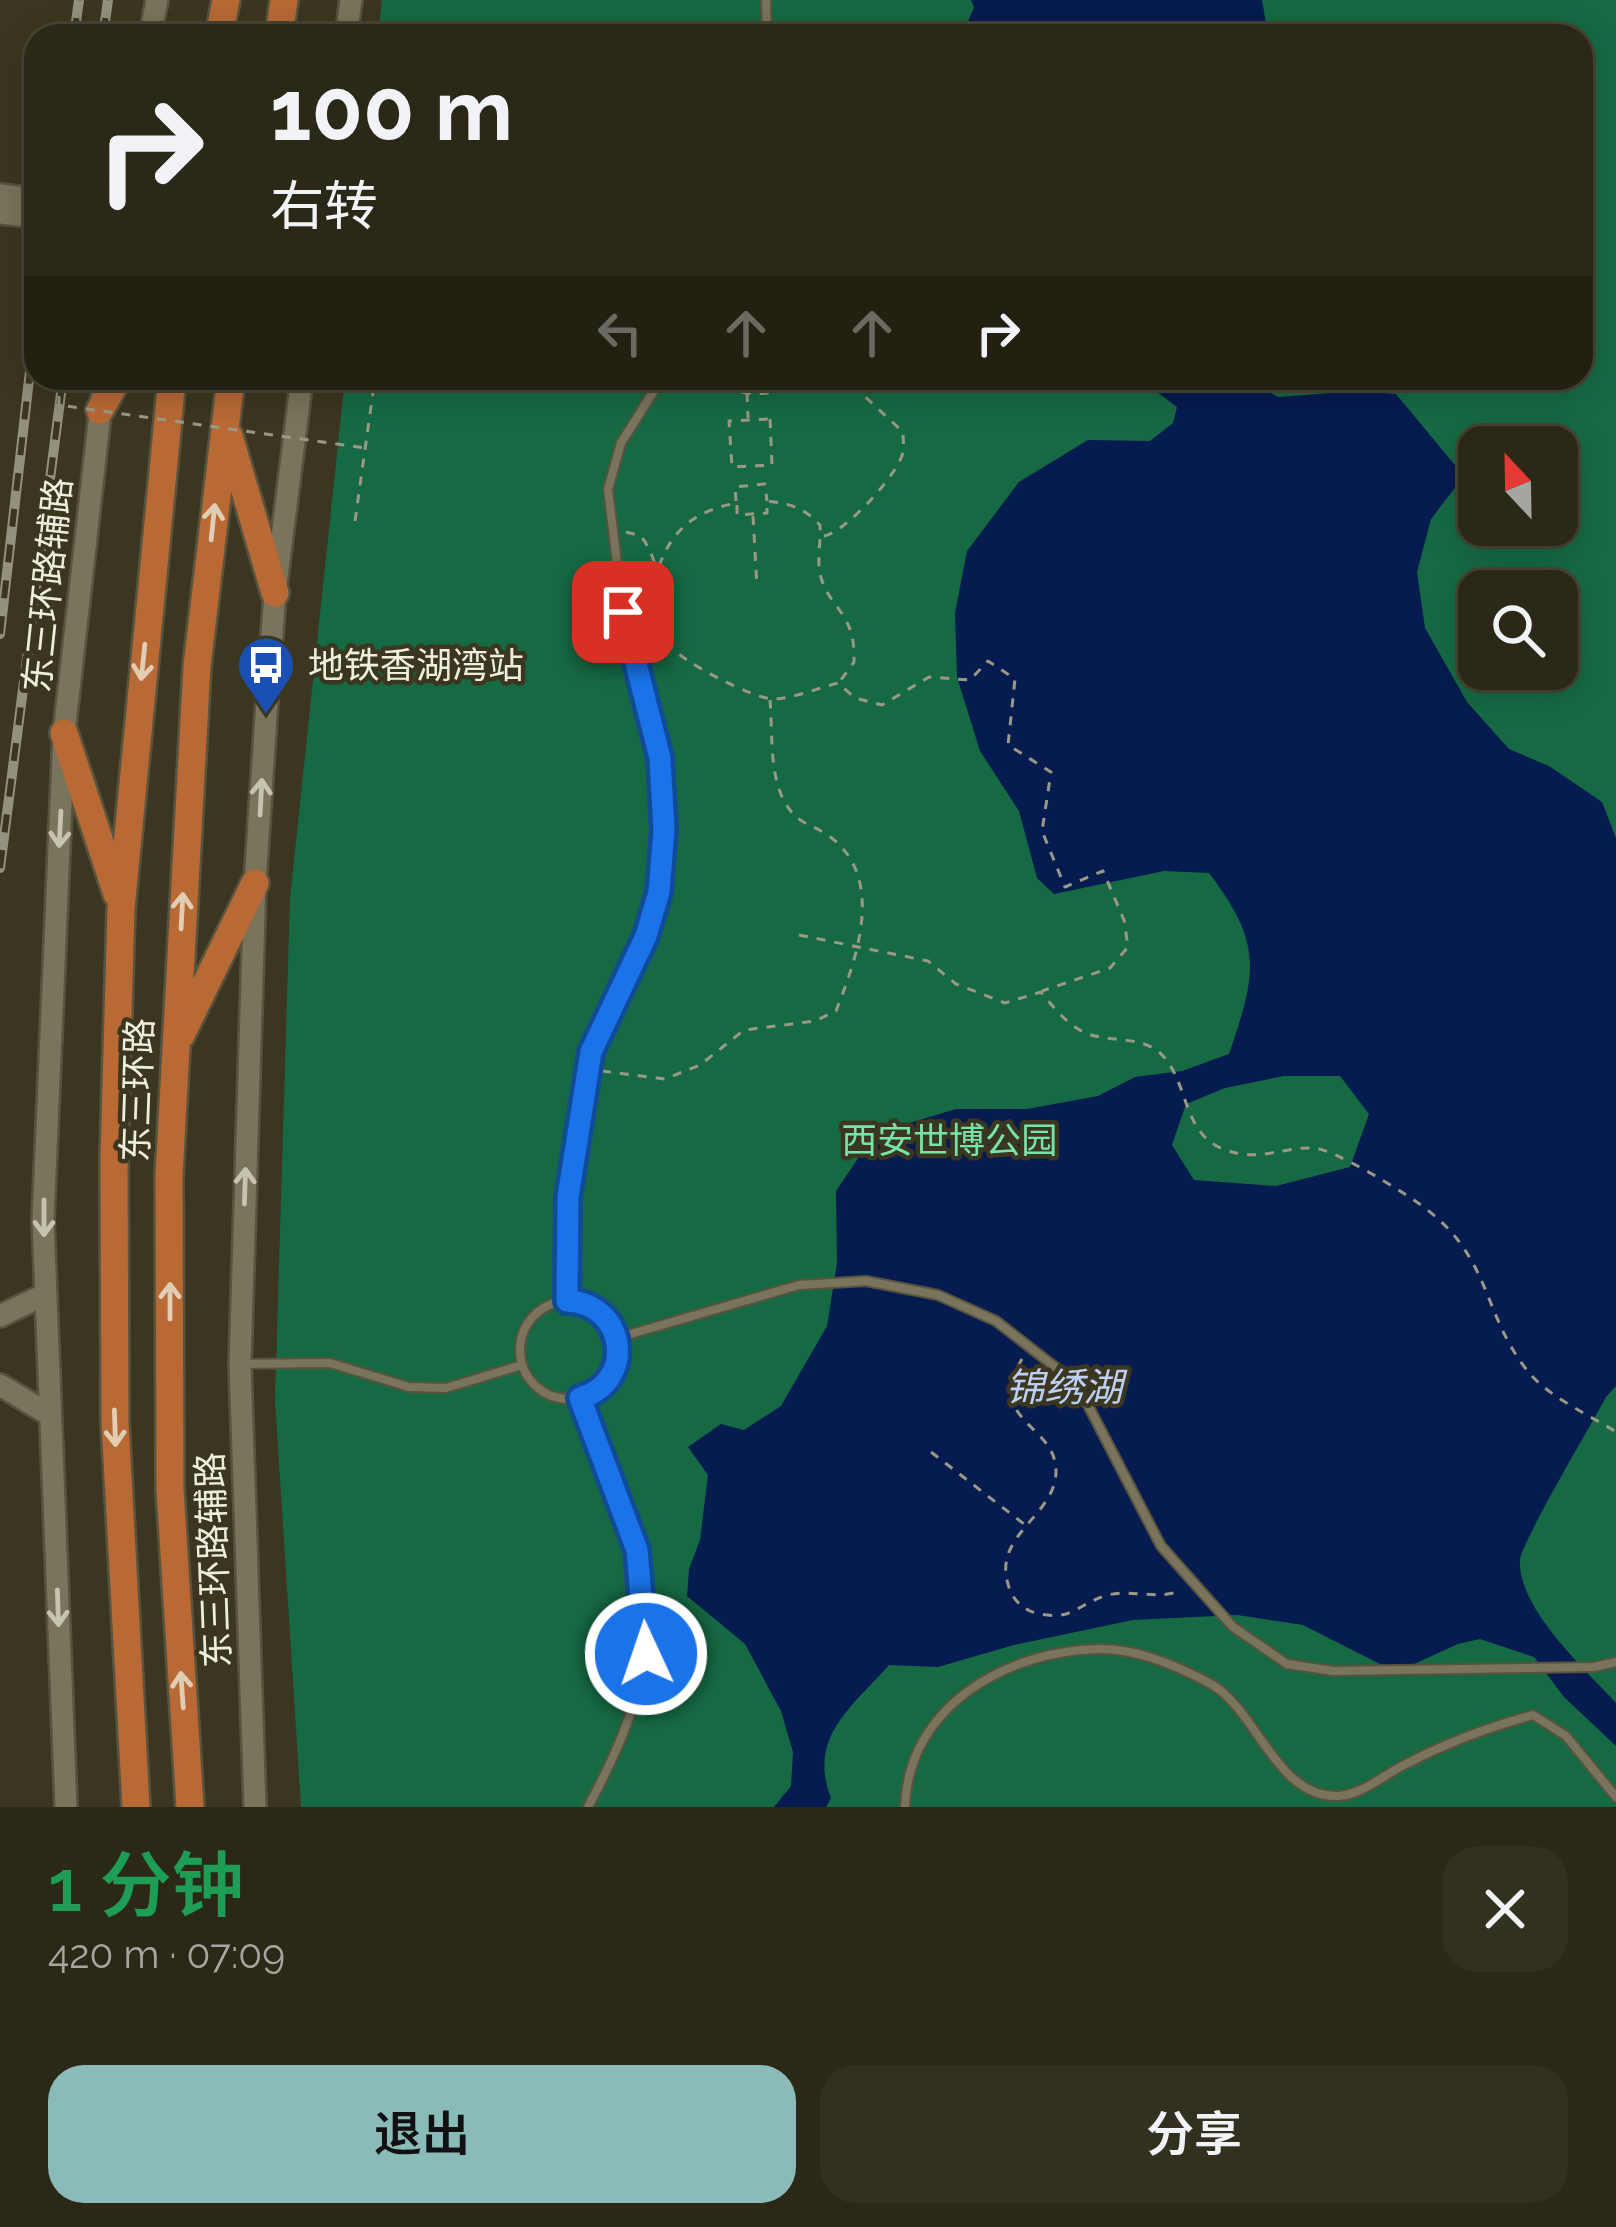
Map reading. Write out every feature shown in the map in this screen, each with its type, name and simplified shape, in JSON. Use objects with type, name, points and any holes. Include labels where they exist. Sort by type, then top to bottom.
[{"type":"highway","points":[[100,410],[111,390]]},
{"type":"highway","name":"东三环路","points":[[136,1807],[115,1422],[114,1158],[122,909],[171,390]]},
{"type":"highway","name":"东三环路","points":[[190,1807],[170,1489],[170,1176],[197,666],[229,390]]},
{"type":"highway","points":[[225,421],[274,593]]},
{"type":"highway","points":[[64,733],[122,909]]},
{"type":"highway","points":[[174,1050],[255,883]]},
{"type":"main road","name":"东三环路辅路","points":[[66,1807],[46,1294],[45,1128],[64,733],[102,390]]},
{"type":"main road","name":"东三环路辅路","points":[[255,1807],[239,1364],[255,883],[274,593],[300,390]]},
{"type":"main road","points":[[0,1316],[46,1294]]},
{"type":"main road","points":[[0,1384],[50,1415]]},
{"type":"lane","points":[[567,1301],[568,1197],[591,1052],[646,936],[659,892],[664,830],[660,758],[623,612],[608,489],[621,443],[654,390]]},
{"type":"lane","points":[[617,1337],[799,1285],[866,1282],[938,1294],[996,1321],[1077,1384],[1161,1546],[1232,1628],[1287,1664],[1334,1670],[1594,1667],[1616,1662]]},
{"type":"lane","points":[[567,1301],[590,1305],[604,1314],[617,1337],[618,1359],[612,1375],[602,1388],[580,1398],[555,1398],[541,1390],[522,1365],[519,1348],[531,1318],[543,1308],[567,1301]]},
{"type":"lane","points":[[239,1364],[330,1363],[409,1387],[446,1388],[522,1365]]},
{"type":"lane","points":[[580,1398],[637,1550],[646,1654],[626,1730],[588,1807]]},
{"type":"lane","points":[[905,1807],[913,1761],[934,1724],[961,1694],[998,1672],[1045,1654],[1102,1648],[1168,1662],[1217,1688],[1286,1769],[1311,1791],[1340,1796],[1503,1723],[1533,1715],[1566,1736],[1616,1797]]},
{"type":"path","points":[[59,390],[59,405],[365,448]]},
{"type":"path","points":[[355,521],[373,390]]},
{"type":"path","points":[[734,390],[759,396],[787,390]]},
{"type":"path","points":[[820,536],[833,535],[853,522],[904,456],[902,432],[858,390]]},
{"type":"path","points":[[747,393],[748,420]]},
{"type":"path","points":[[770,419],[772,465],[732,467],[729,422],[748,420],[770,419]]},
{"type":"path","points":[[765,484],[766,513],[737,515],[736,503],[735,488],[765,484]]},
{"type":"path","points":[[736,503],[684,523],[668,543],[658,567],[659,609],[668,644],[695,667],[770,700],[838,683],[854,662],[855,647],[852,628],[818,568],[820,525],[793,504],[767,501]]},
{"type":"path","points":[[752,514],[757,588]]},
{"type":"path","points":[[611,532],[641,536],[658,567]]},
{"type":"path","points":[[799,935],[928,962],[956,984],[1005,1003],[1110,968],[1128,947],[1103,871],[1064,887],[1042,831],[1051,772],[1008,745],[1015,679],[988,661],[970,680],[929,677],[882,705],[855,698],[838,683]]},
{"type":"path","points":[[588,1069],[665,1079],[700,1065],[745,1030],[815,1021],[836,1011],[856,947],[862,884],[853,863],[829,836],[808,827],[788,808],[775,774],[770,700]]},
{"type":"path","points":[[1041,992],[1064,1019],[1087,1034],[1140,1042],[1159,1053],[1172,1070],[1188,1112],[1216,1147],[1244,1156],[1272,1156],[1311,1147],[1335,1151],[1423,1205],[1461,1239],[1527,1372],[1616,1432]]},
{"type":"path","points":[[1029,1347],[1016,1370],[1010,1395],[1019,1418],[1044,1443],[1056,1470],[1051,1495],[1010,1547],[1004,1569],[1010,1594],[1036,1614],[1064,1614],[1103,1596],[1131,1590],[1166,1596],[1192,1582]]},
{"type":"path","points":[[931,1452],[1024,1524]]},
{"type":"green space","name":"西安世博公园","points":[[382,0],[1616,0],[1616,1807],[301,1807],[275,1400],[290,898],[344,390],[1593,390],[1593,24],[379,24]]},
{"type":"water","points":[[971,0],[1262,0],[1266,24],[967,24],[974,7]]},
{"type":"water","name":"锦绣湖","points":[[1154,390],[1267,390],[1278,397],[1357,391],[1396,394],[1458,469],[1458,484],[1431,519],[1417,572],[1425,628],[1458,690],[1509,749],[1549,766],[1602,802],[1616,838],[1616,1386],[1558,1482],[1520,1560],[1522,1579],[1541,1618],[1616,1703],[1616,1746],[1564,1697],[1534,1657],[1480,1639],[1412,1665],[1382,1665],[1303,1625],[1237,1615],[1133,1620],[938,1667],[889,1665],[848,1709],[829,1740],[825,1776],[831,1798],[826,1807],[774,1807],[791,1786],[793,1752],[781,1711],[745,1644],[687,1596],[708,1475],[688,1447],[721,1424],[744,1430],[781,1406],[827,1326],[837,1263],[836,1191],[865,1148],[896,1127],[956,1109],[1027,1109],[1098,1096],[1135,1077],[1182,1071],[1229,1054],[1245,1001],[1250,959],[1246,940],[1227,898],[1209,873],[1164,871],[1054,894],[1037,878],[1019,811],[980,751],[957,677],[955,613],[967,551],[1019,482],[1088,440],[1150,441],[1173,423],[1177,407]],"holes":[[[1284,1076],[1340,1076],[1369,1114],[1350,1167],[1276,1186],[1194,1180],[1172,1145],[1186,1104],[1225,1088]]]},
{"type":"railway","points":[[76,24],[79,0]]},
{"type":"railway","points":[[105,24],[108,0]]},
{"type":"railway","points":[[0,634],[28,390]]},
{"type":"railway","points":[[0,868],[61,390]]},
{"type":"place","name":"地铁香湖湾站","points":[[266,716]]},
{"type":"route","points":[[623,612],[660,758],[664,830],[659,892],[646,936],[591,1052],[568,1197],[567,1301],[590,1305],[604,1314],[619,1343],[612,1375],[602,1388],[580,1398],[637,1550],[646,1654]]}]
